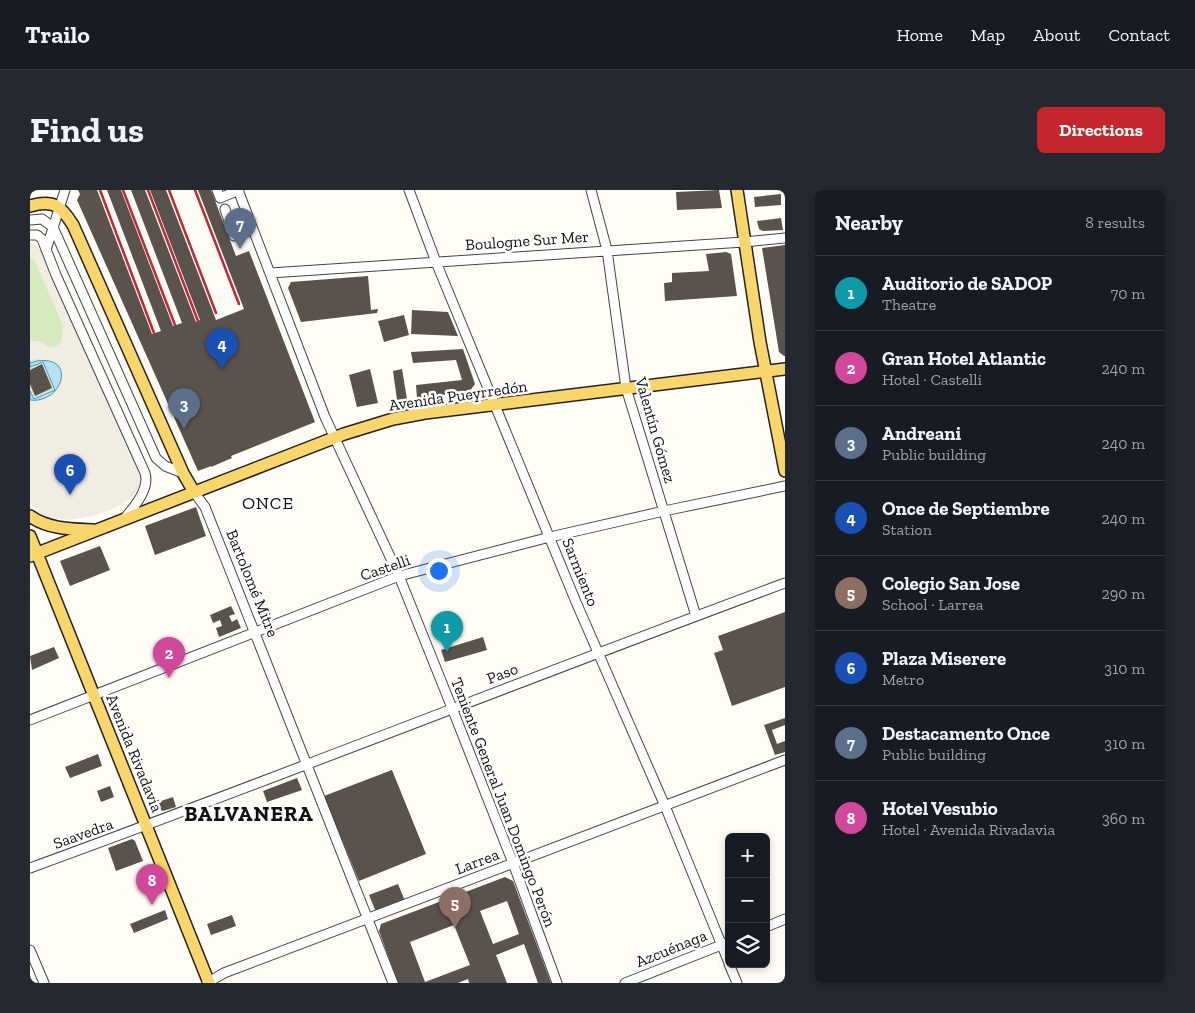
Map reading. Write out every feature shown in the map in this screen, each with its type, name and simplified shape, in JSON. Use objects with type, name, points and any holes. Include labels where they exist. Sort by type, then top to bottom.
[{"type":"main road","points":[[737,190],[765,371],[785,471]]},
{"type":"main road","points":[[30,206],[47,203],[60,207]]},
{"type":"main road","name":"Bartolomé Mitre","points":[[60,207],[73,225],[183,473],[194,492]]},
{"type":"main road","name":"Avenida Pueyrredón","points":[[34,555],[335,437],[376,424],[418,414],[785,369]]},
{"type":"main road","points":[[30,516],[51,526],[99,530]]},
{"type":"main road","name":"Avenida Rivadavia","points":[[30,536],[34,555],[94,694],[208,983]]},
{"type":"street","points":[[217,190],[220,198],[238,190]]},
{"type":"street","name":"Teniente General Juan Domingo Perón","points":[[238,190],[325,418],[398,576],[452,708],[514,863],[557,983]]},
{"type":"street","name":"Sarmiento","points":[[410,190],[436,262],[598,653],[725,943]]},
{"type":"street","name":"Valentín Gómez","points":[[591,190],[607,250],[626,388],[696,616]]},
{"type":"street","points":[[46,250],[60,207],[62,192]]},
{"type":"street","points":[[224,209],[234,236],[253,229]]},
{"type":"street","points":[[30,220],[42,219],[53,227],[156,458],[160,464],[183,473]]},
{"type":"street","points":[[30,235],[37,235],[42,240],[146,476],[142,493],[122,521]]},
{"type":"street","name":"Boulogne Sur Mer","points":[[270,273],[785,238]]},
{"type":"street","name":"Castelli","points":[[30,720],[398,576],[550,537],[785,486]]},
{"type":"street","name":"Bartolomé Mitre","points":[[194,492],[205,507],[393,983]]},
{"type":"street","name":"Paso","points":[[147,825],[785,583]]},
{"type":"street","name":"Larrea","points":[[208,983],[224,973],[785,760]]},
{"type":"street","name":"Saavedra","points":[[30,868],[147,825]]},
{"type":"street","points":[[770,925],[785,919]]},
{"type":"street","name":"Azcuénaga","points":[[625,983],[725,943]]},
{"type":"street","points":[[30,950],[44,983]]},
{"type":"street","name":"Sarmiento","points":[[731,968],[737,983]]},
{"type":"green space","points":[[30,242],[40,250],[140,476],[138,488],[118,506],[104,512],[73,519],[48,517],[38,511],[30,502]]},
{"type":"shaded area","points":[[30,242],[40,250],[141,478],[135,490],[125,502],[91,516],[68,520],[52,518],[41,513],[30,502],[30,401],[38,401],[53,395],[59,388],[63,378],[60,366],[53,361],[38,359],[30,361],[30,340],[42,342],[48,347],[57,346],[61,342],[63,326],[34,259],[30,258]]},
{"type":"water","points":[[50,361],[57,365],[61,372],[61,380],[57,388],[51,395],[41,399],[30,400],[30,391],[34,399],[55,390],[43,362],[30,367],[30,363]]},
{"type":"building","points":[[78,190],[97,190],[152,334],[161,331],[107,190],[121,190],[173,326],[182,323],[131,190],[145,190],[196,322],[200,320],[150,190],[166,190],[216,320],[244,309],[198,190],[211,190],[236,256],[249,251],[315,422],[198,471],[77,200],[80,194]]},
{"type":"building","points":[[719,190],[722,208],[677,210],[676,192]]},
{"type":"building","points":[[781,194],[781,205],[755,207],[754,197]]},
{"type":"building","points":[[781,218],[783,230],[763,231],[759,229],[757,221]]},
{"type":"building","points":[[785,245],[784,356],[779,352],[762,248]]},
{"type":"building","points":[[726,252],[731,254],[737,296],[665,301],[664,283],[672,282],[672,273],[709,271],[706,254]]},
{"type":"building","points":[[368,276],[371,310],[378,309],[377,313],[301,322],[288,288],[291,282]]},
{"type":"building","points":[[412,310],[448,312],[458,336],[411,334]]},
{"type":"building","points":[[404,315],[409,335],[384,342],[378,321]]},
{"type":"building","points":[[463,349],[475,384],[469,392],[417,398],[416,385],[462,380],[456,360],[413,363],[411,352]]},
{"type":"building","points":[[42,364],[52,388],[35,396],[30,384],[30,370]]},
{"type":"building","points":[[370,369],[378,403],[357,407],[349,375]]},
{"type":"building","points":[[402,369],[407,399],[397,400],[393,371]]},
{"type":"building","points":[[196,507],[206,536],[155,555],[145,526]]},
{"type":"building","points":[[100,546],[110,570],[70,586],[60,561]]},
{"type":"building","points":[[231,606],[235,614],[229,616],[232,622],[237,619],[241,628],[219,637],[216,628],[222,626],[220,620],[213,623],[210,615]]},
{"type":"building","points":[[785,612],[785,687],[732,706],[714,653],[723,650],[718,636]]},
{"type":"building","points":[[483,637],[487,650],[445,662],[441,650]]},
{"type":"building","points":[[54,647],[59,658],[32,670],[30,656]]},
{"type":"building","points":[[785,718],[785,725],[772,730],[777,744],[785,741],[785,752],[775,755],[764,725]]},
{"type":"building","points":[[98,754],[102,766],[70,778],[65,767]]},
{"type":"building","points":[[392,770],[426,854],[359,881],[324,796]]},
{"type":"building","points":[[297,778],[302,790],[267,802],[263,791]]},
{"type":"building","points":[[110,786],[114,797],[101,802],[97,791]]},
{"type":"building","points":[[173,797],[176,807],[163,811],[156,808],[155,803]]},
{"type":"building","points":[[132,839],[135,841],[143,861],[116,871],[108,848]]},
{"type":"building","points":[[505,877],[513,881],[551,983],[538,983],[524,944],[496,955],[507,983],[469,983],[468,979],[458,983],[398,983],[379,931],[381,924]],"holes":[[[507,901],[519,934],[493,944],[480,911]],[[454,925],[470,965],[425,982],[410,942]]]},
{"type":"building","points":[[398,884],[405,901],[376,912],[369,895]]},
{"type":"building","points":[[165,910],[168,919],[134,933],[130,924]]},
{"type":"building","points":[[232,915],[236,926],[211,935],[207,924]]},
{"type":"railway","points":[[100,190],[154,333]]},
{"type":"railway","points":[[123,190],[175,325]]},
{"type":"railway","points":[[148,190],[198,321]]},
{"type":"railway","points":[[169,190],[216,313]]},
{"type":"railway","points":[[195,190],[239,304]]},
{"type":"place","name":"Destacamento Once","points":[[240,249]]},
{"type":"place","name":"Once de Septiembre","points":[[222,369]]},
{"type":"place","name":"Andreani","points":[[184,429]]},
{"type":"place","name":"Plaza Miserere","points":[[70,495]]},
{"type":"place","name":"Auditorio de SADOP","points":[[447,652]]},
{"type":"place","name":"Gran Hotel Atlantic","points":[[169,678]]},
{"type":"place","name":"Hotel Vesubio","points":[[152,905]]},
{"type":"place","name":"Colegio San Jose","points":[[455,928]]},
{"type":"district","name":"ONCE","points":[[268,503]]},
{"type":"district","name":"BALVANERA","points":[[249,814]]}]
